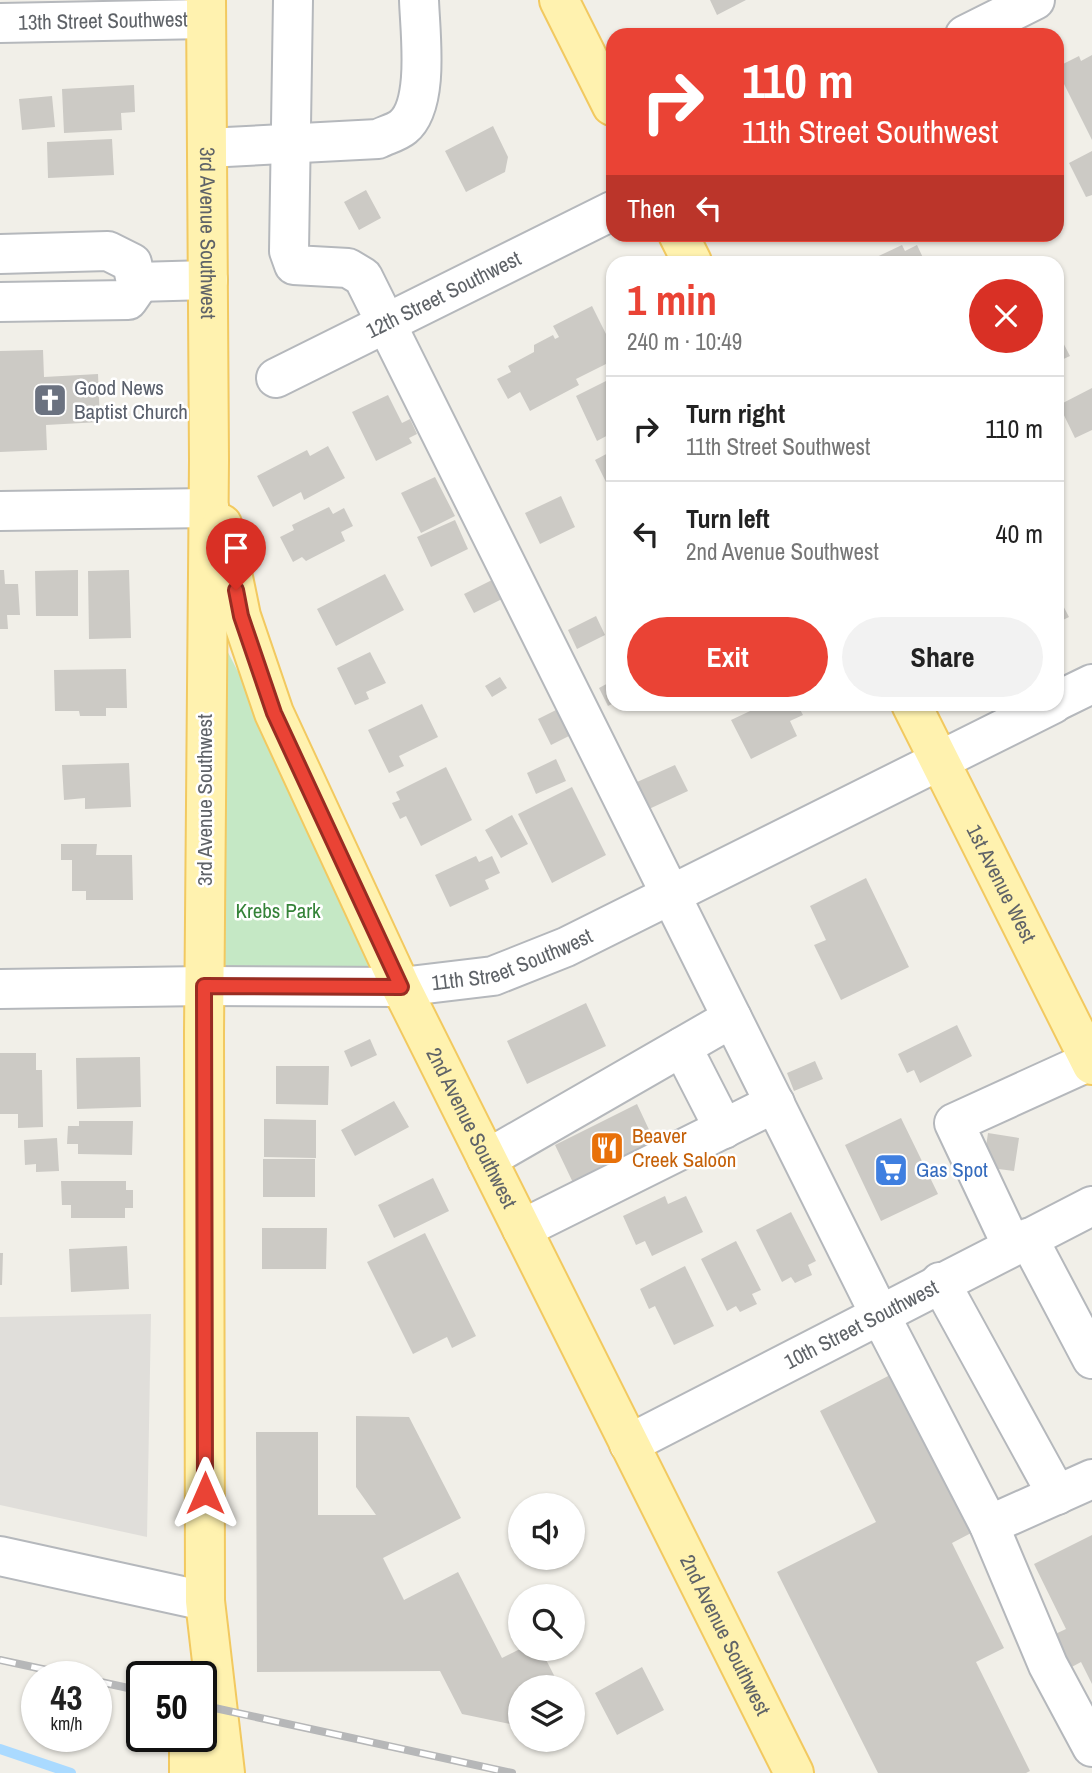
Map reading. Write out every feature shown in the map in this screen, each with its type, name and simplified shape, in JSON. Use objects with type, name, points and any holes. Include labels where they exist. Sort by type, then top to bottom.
[{"type":"main road","points":[[559,0],[606,94]]},
{"type":"main road","name":"3rd Avenue Southwest","points":[[206,10],[209,508],[205,608],[205,1601],[225,1773]]},
{"type":"main road","name":"2nd Avenue Southwest","points":[[209,460],[241,616],[274,713],[401,987],[794,1773]]},
{"type":"main road","name":"1st Avenue West","points":[[915,711],[1091,1063]]},
{"type":"main road","name":"3rd Avenue Southwest","points":[[195,1661],[205,1601]]},
{"type":"street","points":[[293,0],[289,251],[294,265],[348,268],[363,277],[879,1313],[989,1525],[1048,1665],[1092,1747]]},
{"type":"street","points":[[207,148],[378,139],[403,127],[417,107],[421,74],[419,0]]},
{"type":"street","points":[[979,28],[1035,0]]},
{"type":"street","name":"13th Street Southwest","points":[[0,23],[206,10]]},
{"type":"street","name":"12th Street Southwest","points":[[276,378],[606,214]]},
{"type":"street","points":[[0,254],[108,251],[132,263],[137,287],[128,300],[0,302]]},
{"type":"street","points":[[136,282],[208,279]]},
{"type":"street","points":[[0,511],[209,508]]},
{"type":"street","name":"11th Street Southwest","points":[[1064,698],[1092,684]]},
{"type":"street","name":"11th Street Southwest","points":[[0,989],[401,987],[493,976],[566,947],[1039,711]]},
{"type":"street","points":[[487,1159],[732,1018]]},
{"type":"street","points":[[682,1047],[724,1129]]},
{"type":"street","points":[[1091,1063],[954,1123],[1020,1242],[1092,1359]]},
{"type":"street","points":[[522,1228],[775,1103]]},
{"type":"street","name":"10th Street Southwest","points":[[629,1444],[879,1313],[1092,1206]]},
{"type":"street","points":[[940,1282],[1057,1495]]},
{"type":"street","points":[[989,1525],[1092,1479]]},
{"type":"street","points":[[0,1556],[205,1601]]},
{"type":"shaded area","points":[[151,1314],[147,1537],[0,1505],[0,1317]]},
{"type":"green space","name":"Krebs Park","points":[[205,608],[401,987],[204,986]]},
{"type":"building","points":[[710,0],[746,0],[717,15]]},
{"type":"building","points":[[1092,55],[1092,140],[1064,84],[1064,64],[1079,56],[1081,61]]},
{"type":"building","points":[[134,85],[135,112],[121,113],[122,130],[64,133],[62,89]]},
{"type":"building","points":[[52,96],[55,127],[22,130],[19,99]]},
{"type":"building","points":[[493,126],[508,157],[505,172],[466,192],[445,151]]},
{"type":"building","points":[[112,139],[114,175],[48,178],[47,142]]},
{"type":"building","points":[[1092,151],[1092,195],[1086,197],[1069,163]]},
{"type":"building","points":[[366,190],[381,218],[359,230],[344,202]]},
{"type":"building","points":[[902,245],[905,251],[917,245],[922,256],[879,256]]},
{"type":"building","points":[[592,306],[606,334],[606,364],[576,379],[579,385],[530,411],[520,392],[508,399],[497,379],[511,372],[508,366],[534,352],[534,345],[553,335],[555,339],[559,337],[553,326]]},
{"type":"building","points":[[1064,344],[1070,356],[1064,359]]},
{"type":"building","name":"Good News Baptist Church","points":[[43,350],[44,377],[98,374],[100,422],[46,425],[47,450],[0,452],[0,351]]},
{"type":"building","points":[[606,381],[606,436],[597,441],[576,396]]},
{"type":"building","points":[[1092,388],[1092,430],[1075,438],[1064,415],[1064,402]]},
{"type":"building","points":[[388,395],[402,423],[410,419],[417,434],[409,438],[412,443],[376,461],[352,412]]},
{"type":"building","points":[[328,446],[345,478],[304,500],[301,492],[273,507],[257,476],[307,450],[310,456]]},
{"type":"building","points":[[606,454],[606,482],[595,460]]},
{"type":"building","points":[[435,477],[455,516],[421,533],[401,493]]},
{"type":"building","points":[[561,496],[575,527],[540,544],[525,513]]},
{"type":"building","points":[[329,507],[333,514],[344,508],[353,526],[341,532],[345,541],[306,561],[302,557],[293,562],[280,537],[294,530],[292,525]]},
{"type":"building","points":[[455,520],[468,549],[431,567],[417,537]]},
{"type":"building","points":[[0,570],[4,570],[5,584],[18,584],[20,615],[7,615],[8,629],[0,629]]},
{"type":"building","points":[[78,570],[78,616],[36,616],[35,571]]},
{"type":"building","points":[[129,570],[131,638],[89,639],[88,571]]},
{"type":"building","points":[[385,574],[404,610],[336,646],[317,609]]},
{"type":"building","points":[[492,580],[502,599],[474,613],[464,594]]},
{"type":"building","points":[[596,616],[605,635],[577,649],[568,630]]},
{"type":"building","points":[[370,652],[386,683],[366,692],[369,699],[355,705],[337,668]]},
{"type":"building","points":[[126,669],[127,708],[106,708],[106,716],[80,716],[79,711],[55,711],[54,670]]},
{"type":"building","points":[[500,677],[507,688],[492,697],[485,686]]},
{"type":"building","points":[[606,684],[606,702],[599,688]]},
{"type":"building","points":[[422,704],[438,737],[399,756],[404,766],[389,773],[368,730]]},
{"type":"building","points":[[558,709],[571,735],[551,745],[538,719]]},
{"type":"building","points":[[750,711],[801,711],[803,715],[790,721],[797,736],[751,759],[731,720]]},
{"type":"building","points":[[556,759],[566,781],[536,794],[527,773]]},
{"type":"building","points":[[129,763],[131,807],[85,809],[85,798],[64,800],[62,765]]},
{"type":"building","points":[[675,765],[688,791],[649,809],[637,782]]},
{"type":"building","points":[[446,767],[472,820],[421,846],[406,816],[400,819],[392,803],[400,800],[396,792]]},
{"type":"building","points":[[572,787],[606,855],[552,883],[518,814]]},
{"type":"building","points":[[512,815],[528,844],[501,858],[485,830]]},
{"type":"building","points":[[61,844],[97,844],[96,855],[132,855],[133,900],[86,900],[86,891],[72,891],[72,860],[61,860]]},
{"type":"building","points":[[476,856],[479,862],[492,856],[500,873],[485,880],[489,889],[450,907],[435,875]]},
{"type":"building","points":[[866,878],[909,967],[841,1000],[814,945],[826,940],[810,906]]},
{"type":"building","points":[[586,1003],[606,1046],[527,1084],[507,1041]]},
{"type":"building","points":[[957,1025],[972,1056],[920,1083],[914,1070],[907,1073],[898,1054]]},
{"type":"building","points":[[370,1039],[377,1055],[351,1067],[344,1051]]},
{"type":"building","points":[[0,1053],[36,1053],[36,1070],[42,1070],[43,1127],[18,1128],[18,1114],[0,1114]]},
{"type":"building","points":[[140,1057],[141,1107],[77,1109],[76,1058]]},
{"type":"building","points":[[815,1061],[823,1079],[794,1091],[787,1073]]},
{"type":"building","points":[[276,1066],[329,1066],[328,1105],[276,1104]]},
{"type":"building","points":[[394,1101],[409,1127],[355,1156],[341,1130]]},
{"type":"building","name":"Beaver Creek Saloon","points":[[637,1104],[659,1151],[577,1191],[555,1145]]},
{"type":"building","name":"Gas Spot","points":[[901,1118],[938,1194],[881,1221],[845,1145]]},
{"type":"building","points":[[264,1119],[316,1120],[316,1158],[264,1157]]},
{"type":"building","points":[[79,1121],[133,1121],[132,1155],[78,1154],[78,1144],[67,1144],[68,1126],[79,1126]]},
{"type":"building","points":[[988,1133],[1019,1138],[1014,1171],[983,1167]]},
{"type":"building","points":[[57,1138],[59,1171],[36,1172],[36,1164],[25,1165],[24,1140]]},
{"type":"building","points":[[263,1159],[315,1159],[315,1197],[263,1197]]},
{"type":"building","points":[[433,1178],[449,1211],[394,1238],[378,1205]]},
{"type":"building","points":[[61,1181],[126,1181],[126,1190],[133,1190],[133,1208],[125,1208],[125,1218],[71,1218],[71,1205],[62,1205]]},
{"type":"building","points":[[665,1196],[668,1204],[686,1196],[703,1232],[652,1256],[645,1241],[636,1245],[623,1216]]},
{"type":"building","points":[[791,1212],[816,1261],[808,1265],[812,1275],[795,1283],[791,1277],[782,1282],[756,1230]]},
{"type":"building","points":[[262,1228],[327,1228],[326,1269],[262,1269]]},
{"type":"building","points":[[425,1233],[476,1336],[452,1348],[447,1337],[413,1354],[367,1262]]},
{"type":"building","points":[[736,1241],[761,1290],[752,1294],[757,1304],[740,1312],[736,1306],[727,1311],[701,1259]]},
{"type":"building","points":[[127,1246],[129,1289],[71,1292],[69,1249]]},
{"type":"building","points":[[0,1253],[3,1253],[2,1285],[0,1285]]},
{"type":"building","points":[[685,1266],[714,1326],[674,1345],[655,1306],[649,1309],[640,1289]]},
{"type":"building","points":[[894,1373],[973,1532],[952,1543],[1004,1648],[976,1662],[1030,1771],[1026,1773],[878,1773],[777,1572],[876,1522],[820,1411]]},
{"type":"building","points":[[356,1416],[409,1417],[461,1518],[383,1558],[404,1600],[458,1572],[502,1658],[508,1655],[508,1661],[547,1661],[554,1675],[508,1675],[508,1724],[462,1714],[440,1671],[257,1672],[256,1432],[318,1432],[318,1515],[376,1515],[356,1487]]},
{"type":"building","points":[[1092,1535],[1092,1684],[1081,1662],[1068,1669],[1051,1636],[1066,1629],[1034,1564]]},
{"type":"building","points":[[642,1667],[664,1710],[617,1735],[595,1693]]},
{"type":"waterway","points":[[0,1749],[71,1773]]},
{"type":"railway","points":[[0,1660],[21,1664]]},
{"type":"railway","points":[[112,1684],[126,1688]]},
{"type":"railway","points":[[217,1708],[512,1773]]},
{"type":"place","name":"Good News Baptist Church","points":[[50,400]]},
{"type":"place","name":"Beaver Creek Saloon","points":[[607,1148]]},
{"type":"place","name":"Gas Spot","points":[[891,1170]]},
{"type":"route","points":[[205,1493],[204,986],[401,987],[274,713],[241,616],[236,590]]}]
